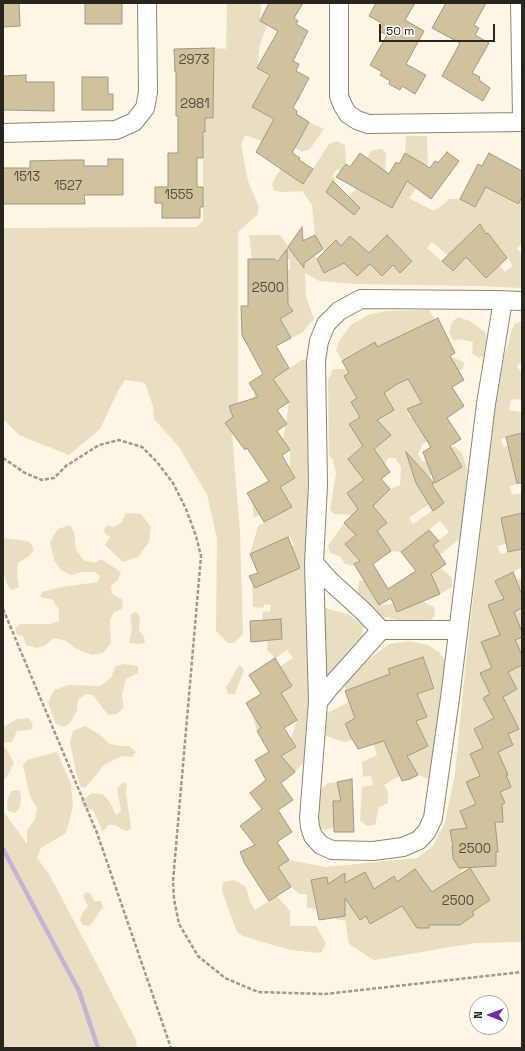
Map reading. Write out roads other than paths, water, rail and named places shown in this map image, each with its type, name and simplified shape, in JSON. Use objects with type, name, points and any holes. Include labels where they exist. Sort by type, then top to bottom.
[{"type":"street","points":[[3,133],[116,130],[134,122],[145,108],[148,92],[147,3]]},
{"type":"street","points":[[339,3],[339,96],[342,106],[348,114],[357,120],[368,124],[522,122]]},
{"type":"street","points":[[520,3],[522,116]]},
{"type":"street","points":[[502,300],[486,404],[435,812],[427,831],[419,840],[403,847],[373,851],[332,850],[321,845],[313,836],[309,818],[318,702],[314,563],[318,485],[316,361],[319,341],[326,324],[339,311],[361,299],[502,300],[522,301]]},
{"type":"street","points":[[314,563],[330,581],[363,611],[381,630],[458,630]]},
{"type":"street","points":[[318,702],[381,630]]},
{"type":"waterway","points":[[3,849],[79,991],[98,1048]]}]
